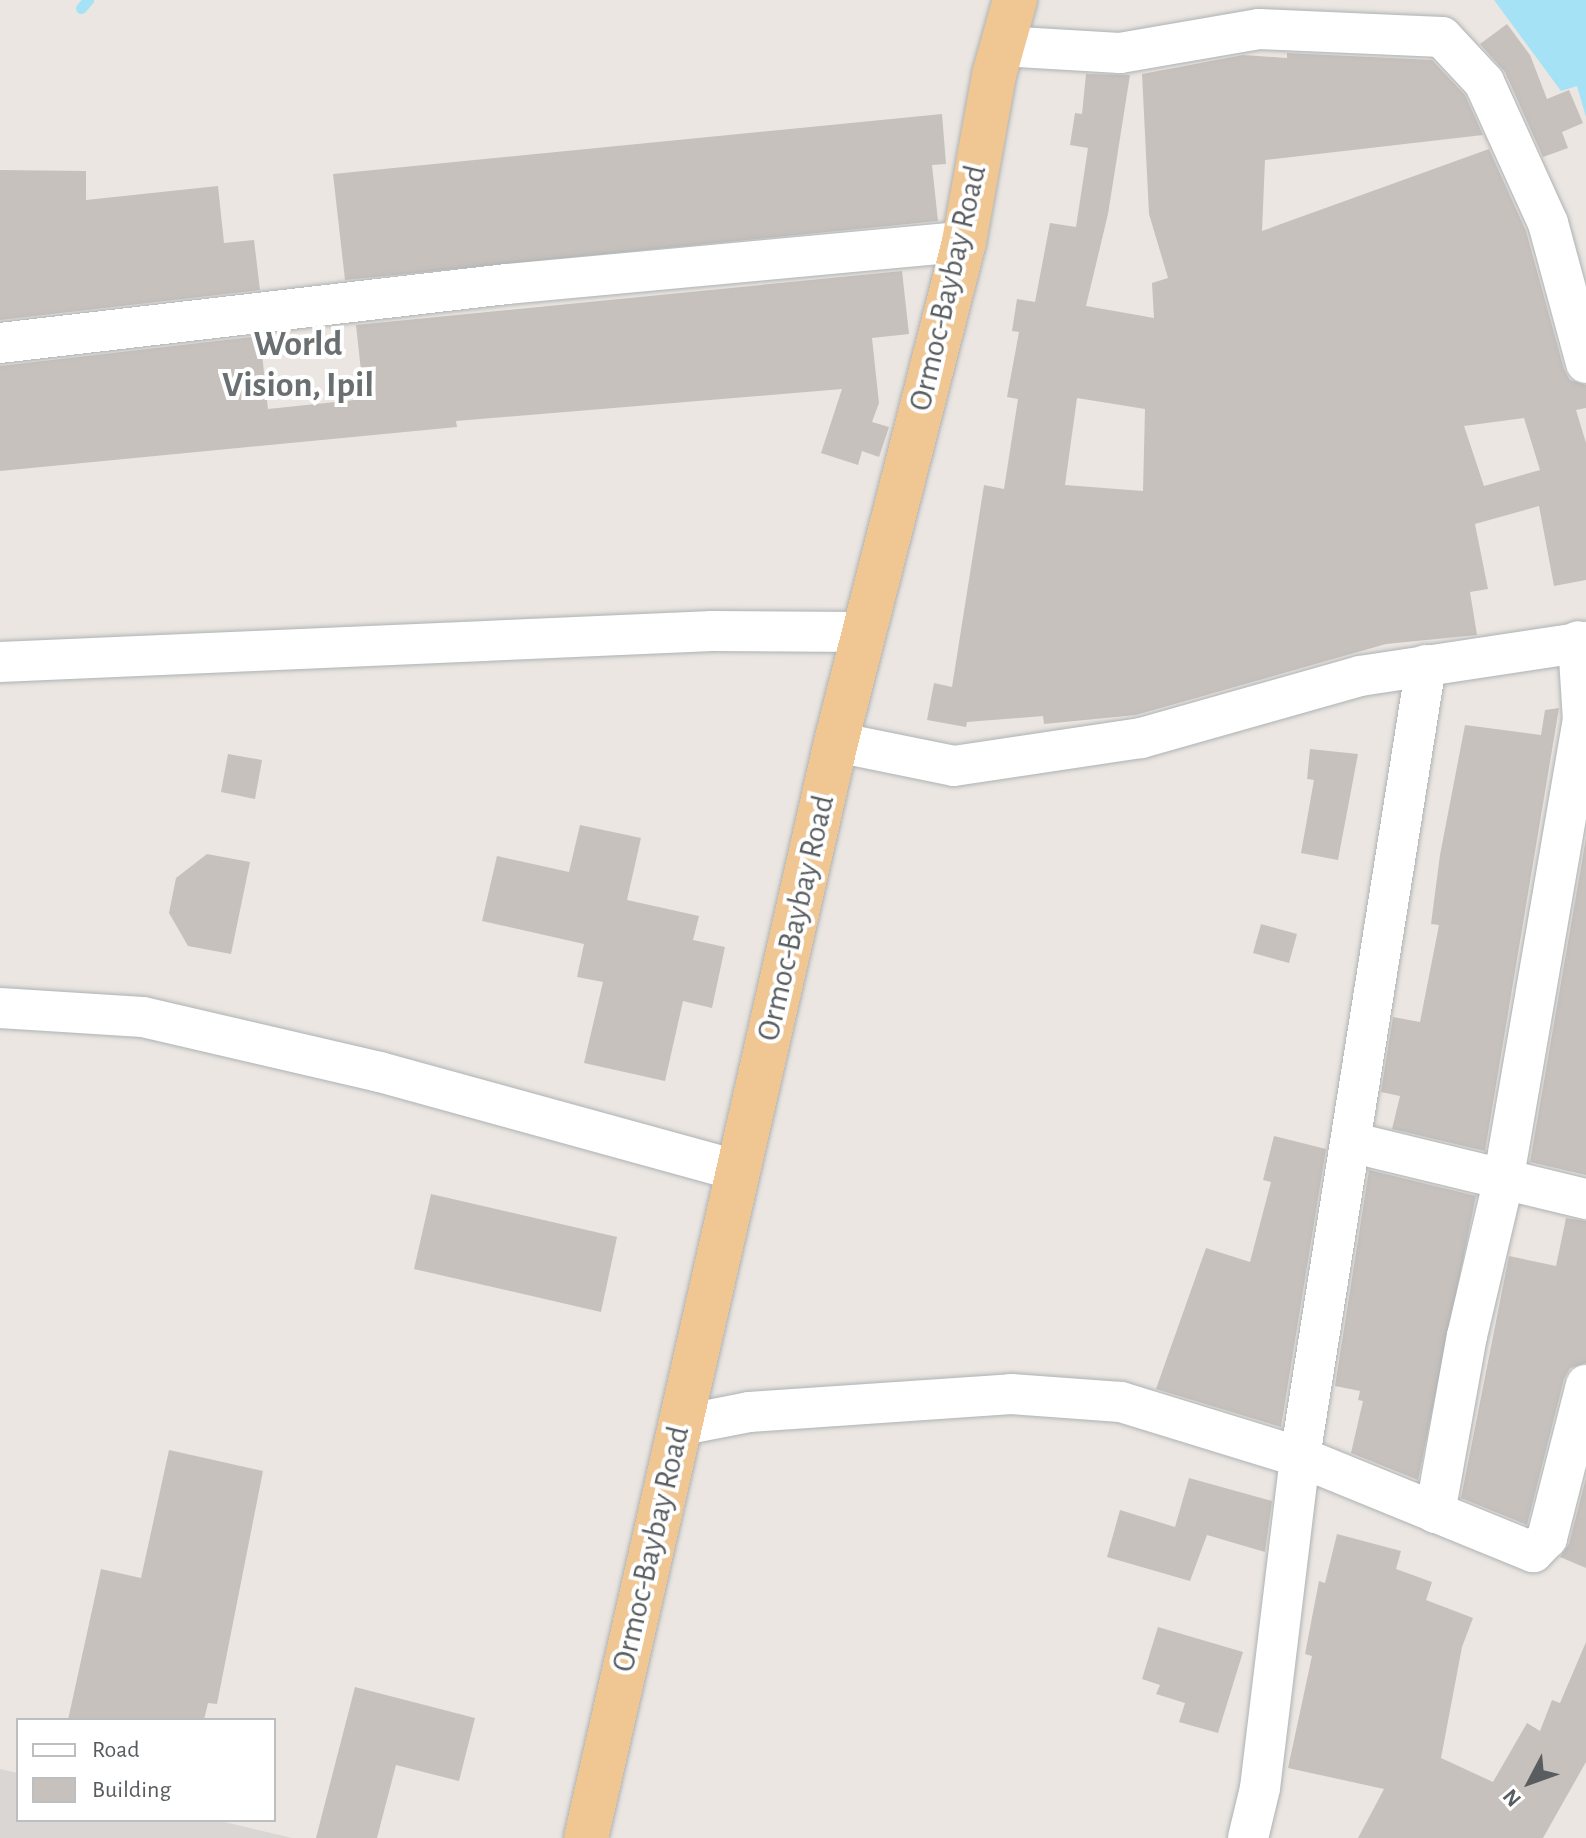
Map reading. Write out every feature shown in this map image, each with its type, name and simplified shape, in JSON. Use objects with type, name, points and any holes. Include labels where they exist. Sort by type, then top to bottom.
[{"type":"highway","name":"Ormoc-Baybay Road","points":[[586,1838],[836,742],[964,242],[1001,46],[1015,0]]},
{"type":"street","points":[[1001,46],[1120,53],[1259,29],[1442,37],[1484,82],[1548,223],[1586,363]]},
{"type":"street","points":[[0,343],[507,284],[964,242]]},
{"type":"street","points":[[0,662],[712,631],[862,632]]},
{"type":"street","points":[[836,742],[954,766],[1141,738],[1360,676],[1582,641],[1583,721],[1503,1182],[1467,1336],[1435,1513]]},
{"type":"street","points":[[1248,1838],[1260,1788],[1300,1457],[1354,1143],[1426,665]]},
{"type":"street","points":[[0,1008],[143,1017],[380,1072],[739,1171]]},
{"type":"street","points":[[1354,1143],[1503,1182],[1586,1199]]},
{"type":"street","points":[[678,1426],[749,1412],[1011,1394],[1121,1402],[1300,1457],[1533,1552],[1547,1538],[1586,1385]]},
{"type":"shaded area","points":[[0,1769],[16,1773],[16,1822],[224,1822],[292,1838],[0,1838]]},
{"type":"water","points":[[1494,0],[1586,0],[1586,117],[1577,86],[1561,91]]},
{"type":"building","points":[[1507,24],[1530,55],[1547,99],[1569,90],[1583,123],[1562,132],[1568,148],[1543,157],[1505,72],[1480,44]]},
{"type":"building","points":[[1287,53],[1432,60],[1465,95],[1483,135],[1265,160],[1262,231],[1489,149],[1526,231],[1564,369],[1570,380],[1586,385],[1586,408],[1576,410],[1586,443],[1586,580],[1554,586],[1539,506],[1475,524],[1488,589],[1470,592],[1477,635],[1386,644],[1136,715],[1044,724],[1043,716],[967,722],[966,727],[927,720],[934,683],[952,687],[984,485],[1004,489],[1018,399],[1007,397],[1019,332],[1012,331],[1017,299],[1035,302],[1050,223],[1076,227],[1088,148],[1070,145],[1075,113],[1082,114],[1086,74],[1130,75],[1108,214],[1086,306],[1154,318],[1152,283],[1168,278],[1149,214],[1142,74],[1243,55],[1287,58]],"holes":[[[1077,398],[1145,409],[1143,491],[1065,485]],[[1524,418],[1540,470],[1484,486],[1464,426]]]},
{"type":"building","points":[[942,114],[946,164],[932,165],[938,221],[345,280],[333,174]]},
{"type":"building","points":[[0,170],[86,171],[86,200],[218,186],[224,243],[254,240],[260,290],[0,320]]},
{"type":"building","points":[[902,271],[909,334],[872,338],[879,403],[872,422],[889,427],[879,457],[862,451],[858,465],[821,453],[842,389],[456,421],[457,427],[0,471],[0,366],[260,336],[268,409],[364,399],[356,325]]},
{"type":"building","points":[[1559,708],[1485,1151],[1392,1129],[1400,1096],[1381,1092],[1393,1017],[1420,1022],[1439,925],[1431,924],[1440,855],[1465,725],[1541,735],[1545,710]]},
{"type":"building","points":[[1310,749],[1358,754],[1338,860],[1301,853],[1314,780],[1307,779]]},
{"type":"building","points":[[228,754],[262,760],[255,799],[221,792]]},
{"type":"building","points":[[580,825],[641,838],[627,900],[699,916],[693,940],[725,947],[712,1008],[683,1001],[665,1081],[584,1063],[603,982],[577,977],[584,944],[482,921],[497,856],[569,872]]},
{"type":"building","points":[[1586,838],[1586,1175],[1530,1162]]},
{"type":"building","points":[[207,854],[250,862],[231,954],[188,946],[169,913],[176,878]]},
{"type":"building","points":[[1261,924],[1297,934],[1289,963],[1253,953]]},
{"type":"building","points":[[1274,1136],[1326,1149],[1281,1427],[1156,1389],[1206,1248],[1250,1262],[1271,1182],[1263,1180]]},
{"type":"building","points":[[1369,1170],[1476,1196],[1418,1480],[1351,1453],[1363,1401],[1358,1400],[1360,1391],[1335,1386]]},
{"type":"building","points":[[431,1194],[617,1237],[601,1312],[414,1269]]},
{"type":"building","points":[[1566,1218],[1586,1221],[1586,1363],[1570,1368],[1564,1379],[1527,1525],[1461,1498],[1509,1256],[1556,1266]]},
{"type":"building","points":[[169,1450],[263,1471],[217,1704],[208,1703],[204,1718],[68,1718],[101,1569],[141,1578]]},
{"type":"building","points":[[1189,1478],[1272,1501],[1265,1552],[1207,1535],[1190,1581],[1107,1557],[1120,1510],[1175,1527]]},
{"type":"building","points":[[1586,1478],[1586,1568],[1560,1557],[1569,1544]]},
{"type":"building","points":[[1337,1534],[1401,1551],[1396,1569],[1432,1582],[1426,1600],[1473,1618],[1462,1647],[1441,1758],[1493,1782],[1527,1723],[1540,1731],[1552,1700],[1560,1703],[1586,1642],[1586,1762],[1543,1838],[1358,1838],[1384,1789],[1288,1768],[1312,1656],[1305,1654],[1319,1581],[1325,1583]]},
{"type":"building","points":[[1158,1627],[1243,1652],[1218,1733],[1179,1722],[1185,1703],[1156,1694],[1160,1685],[1142,1679]]},
{"type":"building","points":[[355,1687],[475,1718],[459,1781],[396,1765],[377,1838],[316,1838]]},
{"type":"waterway","points":[[81,8],[88,0]]},
{"type":"district","name":"World Vision, Ipil","points":[[298,364]]}]
